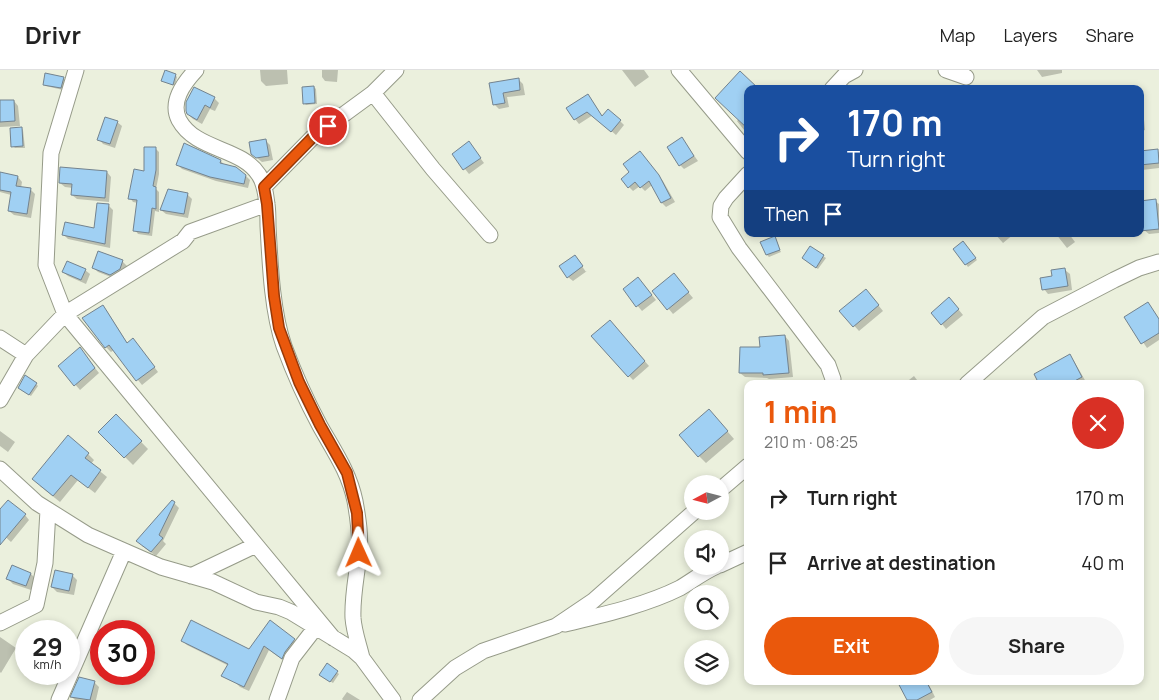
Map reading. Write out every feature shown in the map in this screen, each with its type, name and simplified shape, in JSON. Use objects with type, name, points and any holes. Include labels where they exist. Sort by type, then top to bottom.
[{"type":"street","points":[[76,70],[50,162],[46,265],[65,314],[333,638]]},
{"type":"street","points":[[196,70],[190,76],[176,99],[176,112],[184,129],[200,141],[230,153],[250,166],[259,175],[264,187],[267,204],[279,328],[299,382],[347,473],[355,500],[359,538],[353,617],[362,658]]},
{"type":"street","points":[[264,187],[313,137],[373,93],[396,70]]},
{"type":"street","points":[[679,70],[744,147]]},
{"type":"street","points":[[836,85],[844,76],[854,70]]},
{"type":"street","points":[[946,70],[967,78]]},
{"type":"street","points":[[373,93],[433,169],[490,235]]},
{"type":"street","points":[[744,178],[721,206],[720,217],[739,248],[828,364],[833,380]]},
{"type":"street","points":[[0,400],[26,355],[65,314],[183,240],[190,232],[267,204]]},
{"type":"street","points":[[972,380],[1043,317],[1139,268],[1159,262]]},
{"type":"street","points":[[0,338],[26,355]]},
{"type":"street","points":[[0,469],[37,503],[88,535],[161,567],[213,582],[256,602],[285,609],[316,627],[353,650],[362,658],[392,700]]},
{"type":"street","points":[[729,482],[744,469]]},
{"type":"street","points":[[0,623],[36,605],[45,563],[48,510]]},
{"type":"street","points":[[556,626],[593,601],[686,520]]},
{"type":"street","points":[[191,576],[256,545]]},
{"type":"street","points":[[59,700],[124,551]]},
{"type":"street","points":[[729,561],[744,554]]},
{"type":"street","points":[[420,700],[455,668],[483,651],[556,626],[653,599],[680,588],[699,575]]},
{"type":"street","points":[[277,700],[292,658],[316,627]]},
{"type":"building","points":[[165,70],[176,74],[173,85],[161,81]]},
{"type":"building","points":[[740,71],[755,85],[744,85],[744,125],[715,98]]},
{"type":"building","points":[[45,73],[64,77],[61,88],[43,85]]},
{"type":"building","points":[[519,78],[520,90],[503,93],[505,103],[493,105],[489,83]]},
{"type":"building","points":[[314,86],[315,103],[303,104],[302,87]]},
{"type":"building","points":[[194,87],[215,97],[210,108],[205,105],[197,120],[187,114],[186,111],[186,102]]},
{"type":"building","points":[[588,94],[602,116],[608,109],[621,120],[611,132],[587,112],[574,120],[566,108]]},
{"type":"building","points":[[0,100],[14,100],[15,121],[0,122]]},
{"type":"building","points":[[105,117],[118,121],[110,144],[97,140]]},
{"type":"building","points":[[22,127],[23,146],[11,147],[10,128]]},
{"type":"building","points":[[682,137],[694,156],[679,166],[667,147]]},
{"type":"building","points":[[266,139],[269,156],[256,158],[251,154],[249,142]]},
{"type":"building","points":[[469,141],[481,158],[463,170],[452,154]]},
{"type":"building","points":[[184,143],[221,160],[220,163],[236,167],[246,175],[244,184],[210,177],[176,165]]},
{"type":"building","points":[[144,147],[156,147],[156,170],[153,186],[156,187],[156,209],[152,208],[149,233],[133,231],[137,200],[128,199],[134,169],[144,171]]},
{"type":"building","points":[[1158,149],[1159,163],[1144,165],[1144,151]]},
{"type":"building","points":[[640,151],[659,175],[671,198],[661,203],[649,181],[640,188],[635,182],[628,188],[621,179],[629,172],[623,164]]},
{"type":"building","points":[[60,167],[107,171],[105,198],[71,195],[72,184],[59,183]]},
{"type":"building","points":[[0,172],[18,176],[16,186],[31,188],[27,214],[8,211],[11,192],[0,190]]},
{"type":"building","points":[[168,189],[188,193],[184,214],[160,210]]},
{"type":"building","points":[[1156,199],[1159,229],[1144,231],[1144,200]]},
{"type":"building","points":[[97,203],[109,204],[105,244],[62,235],[65,222],[94,228]]},
{"type":"building","points":[[775,237],[780,250],[766,255],[760,242]]},
{"type":"building","points":[[963,241],[976,258],[965,265],[953,249]]},
{"type":"building","points":[[810,246],[824,255],[816,268],[802,258]]},
{"type":"building","points":[[98,251],[123,260],[120,269],[110,275],[92,268]]},
{"type":"building","points":[[575,255],[583,266],[567,278],[559,266]]},
{"type":"building","points":[[67,261],[86,269],[81,280],[62,272]]},
{"type":"building","points":[[1065,268],[1068,286],[1042,290],[1040,278],[1052,276],[1051,270]]},
{"type":"building","points":[[674,273],[689,292],[667,310],[652,291]]},
{"type":"building","points":[[638,277],[652,295],[636,307],[623,289]]},
{"type":"building","points":[[866,289],[879,305],[853,327],[839,311]]},
{"type":"building","points":[[949,297],[959,309],[941,325],[931,313]]},
{"type":"building","points":[[1148,302],[1159,319],[1159,333],[1141,344],[1124,317]]},
{"type":"building","points":[[103,305],[127,343],[133,338],[155,367],[136,381],[109,345],[105,348],[82,318]]},
{"type":"building","points":[[610,320],[645,361],[628,377],[591,336]]},
{"type":"building","points":[[785,335],[789,373],[763,375],[763,373],[739,373],[740,347],[760,347],[759,337]]},
{"type":"building","points":[[80,347],[95,368],[74,386],[58,366]]},
{"type":"building","points":[[1070,354],[1082,377],[1076,380],[1037,380],[1034,374]]},
{"type":"building","points":[[25,375],[37,383],[29,395],[18,388]]},
{"type":"building","points":[[709,409],[728,431],[698,457],[679,435]]},
{"type":"building","points":[[116,414],[142,441],[124,458],[98,432]]},
{"type":"building","points":[[68,435],[89,453],[85,458],[101,470],[88,488],[71,475],[53,496],[32,479]]},
{"type":"building","points":[[8,500],[26,514],[0,545],[0,509]]},
{"type":"building","points":[[172,500],[175,502],[159,535],[163,538],[151,552],[136,541]]},
{"type":"building","points":[[12,565],[31,573],[26,586],[6,579]]},
{"type":"building","points":[[55,570],[73,574],[69,591],[51,587]]},
{"type":"building","points":[[191,620],[249,649],[270,620],[295,639],[282,659],[264,646],[244,687],[221,676],[228,664],[181,641]]},
{"type":"building","points":[[327,663],[338,671],[330,682],[319,675]]},
{"type":"building","points":[[80,677],[90,680],[90,685],[94,685],[90,700],[70,697],[75,685],[80,685]]},
{"type":"building","points":[[899,685],[928,685],[932,692],[917,700],[907,700]]},
{"type":"route","points":[[328,126],[313,137],[264,187],[274,296],[279,328],[284,346],[299,382],[347,473],[355,500],[359,526],[359,553]]}]
